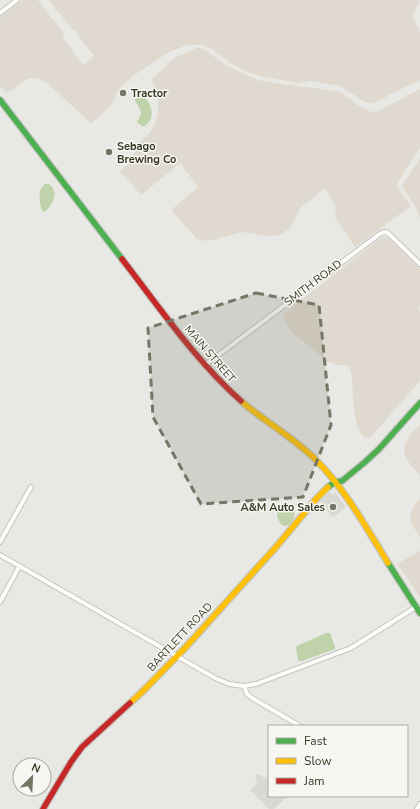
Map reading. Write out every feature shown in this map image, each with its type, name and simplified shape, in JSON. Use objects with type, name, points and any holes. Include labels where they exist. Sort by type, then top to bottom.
[{"type":"main road","name":"MAIN STREET","points":[[0,100],[204,366],[245,404],[304,449],[336,482],[358,514],[420,613]]},
{"type":"main road","name":"BARTLETT ROAD","points":[[43,809],[71,762],[82,747],[177,656],[276,547],[317,498],[330,485],[342,481],[365,462],[379,449],[420,403]]},
{"type":"street","points":[[0,13],[17,0]]},
{"type":"street","name":"SMITH ROAD","points":[[204,366],[381,233],[388,233],[420,264]]},
{"type":"street","points":[[0,542],[31,487]]},
{"type":"street","points":[[0,555],[222,681],[229,684],[244,686],[256,684],[351,648],[416,607]]},
{"type":"street","points":[[0,602],[20,567]]},
{"type":"street","points":[[244,686],[247,694],[252,698],[298,725]]},
{"type":"street","points":[[417,809],[420,804]]},
{"type":"highlighted area","points":[[256,293],[319,305],[331,425],[303,497],[201,504],[153,417],[148,328]]},
{"type":"shaded area","points":[[23,0],[38,0],[64,34],[63,38],[83,65],[94,56],[49,0],[420,0],[413,18],[420,32],[420,80],[371,104],[365,102],[340,86],[310,81],[298,83],[263,77],[235,66],[210,48],[202,45],[187,45],[169,52],[133,76],[116,94],[109,108],[91,123],[47,83],[41,80],[35,78],[27,79],[9,92],[6,92],[0,86],[0,18]]},
{"type":"shaded area","points":[[198,47],[229,67],[258,80],[337,91],[365,109],[373,112],[376,112],[420,89],[420,148],[396,185],[411,206],[355,247],[335,217],[336,207],[325,188],[301,207],[290,228],[280,235],[265,236],[244,232],[207,241],[197,239],[171,210],[198,187],[180,163],[141,195],[120,171],[129,164],[140,142],[151,132],[158,115],[157,92],[151,80],[173,59]]},
{"type":"shaded area","points":[[141,93],[148,101],[152,111],[151,119],[145,126],[142,126],[137,122],[141,113],[135,97],[136,94]]},
{"type":"shaded area","points":[[420,158],[420,218],[417,209],[402,186]]},
{"type":"shaded area","points":[[45,184],[49,184],[52,187],[55,194],[51,204],[46,211],[43,212],[40,204],[40,191]]},
{"type":"shaded area","points":[[385,237],[389,238],[420,269],[420,381],[370,438],[364,437],[357,423],[353,402],[352,377],[348,365],[338,365],[326,361],[293,333],[283,317],[285,313],[377,241]]},
{"type":"shaded area","points":[[420,425],[420,475],[407,460],[404,447],[407,439]]},
{"type":"shaded area","points":[[330,492],[332,495],[335,493],[346,507],[333,517],[320,501]]},
{"type":"shaded area","points":[[420,498],[420,537],[410,518],[412,509]]},
{"type":"shaded area","points":[[288,506],[293,510],[294,517],[289,525],[284,526],[277,516],[277,512]]},
{"type":"shaded area","points":[[420,551],[420,597],[397,564]]},
{"type":"shaded area","points":[[326,633],[330,633],[335,649],[302,661],[298,660],[297,646]]},
{"type":"shaded area","points":[[258,774],[265,778],[268,775],[268,797],[287,797],[274,809],[269,809],[250,790],[257,783],[255,777]]},
{"type":"traffic: fast","points":[[0,100],[122,259]]},
{"type":"traffic: fast","points":[[328,487],[335,482],[342,481],[365,462],[379,449],[420,403]]},
{"type":"traffic: fast","points":[[388,563],[420,613]]},
{"type":"traffic: slow","points":[[241,401],[298,444],[327,471],[355,509],[388,563]]},
{"type":"traffic: slow","points":[[130,703],[185,648],[328,487]]},
{"type":"traffic: jam","points":[[122,259],[193,351],[241,401]]},
{"type":"traffic: jam","points":[[43,809],[71,762],[82,747],[130,703]]},
{"type":"place","name":"Tractor","points":[[123,93]]},
{"type":"place","name":"Sebago Brewing Co","points":[[109,152]]},
{"type":"place","name":"A&M Auto Sales","points":[[333,507]]}]
